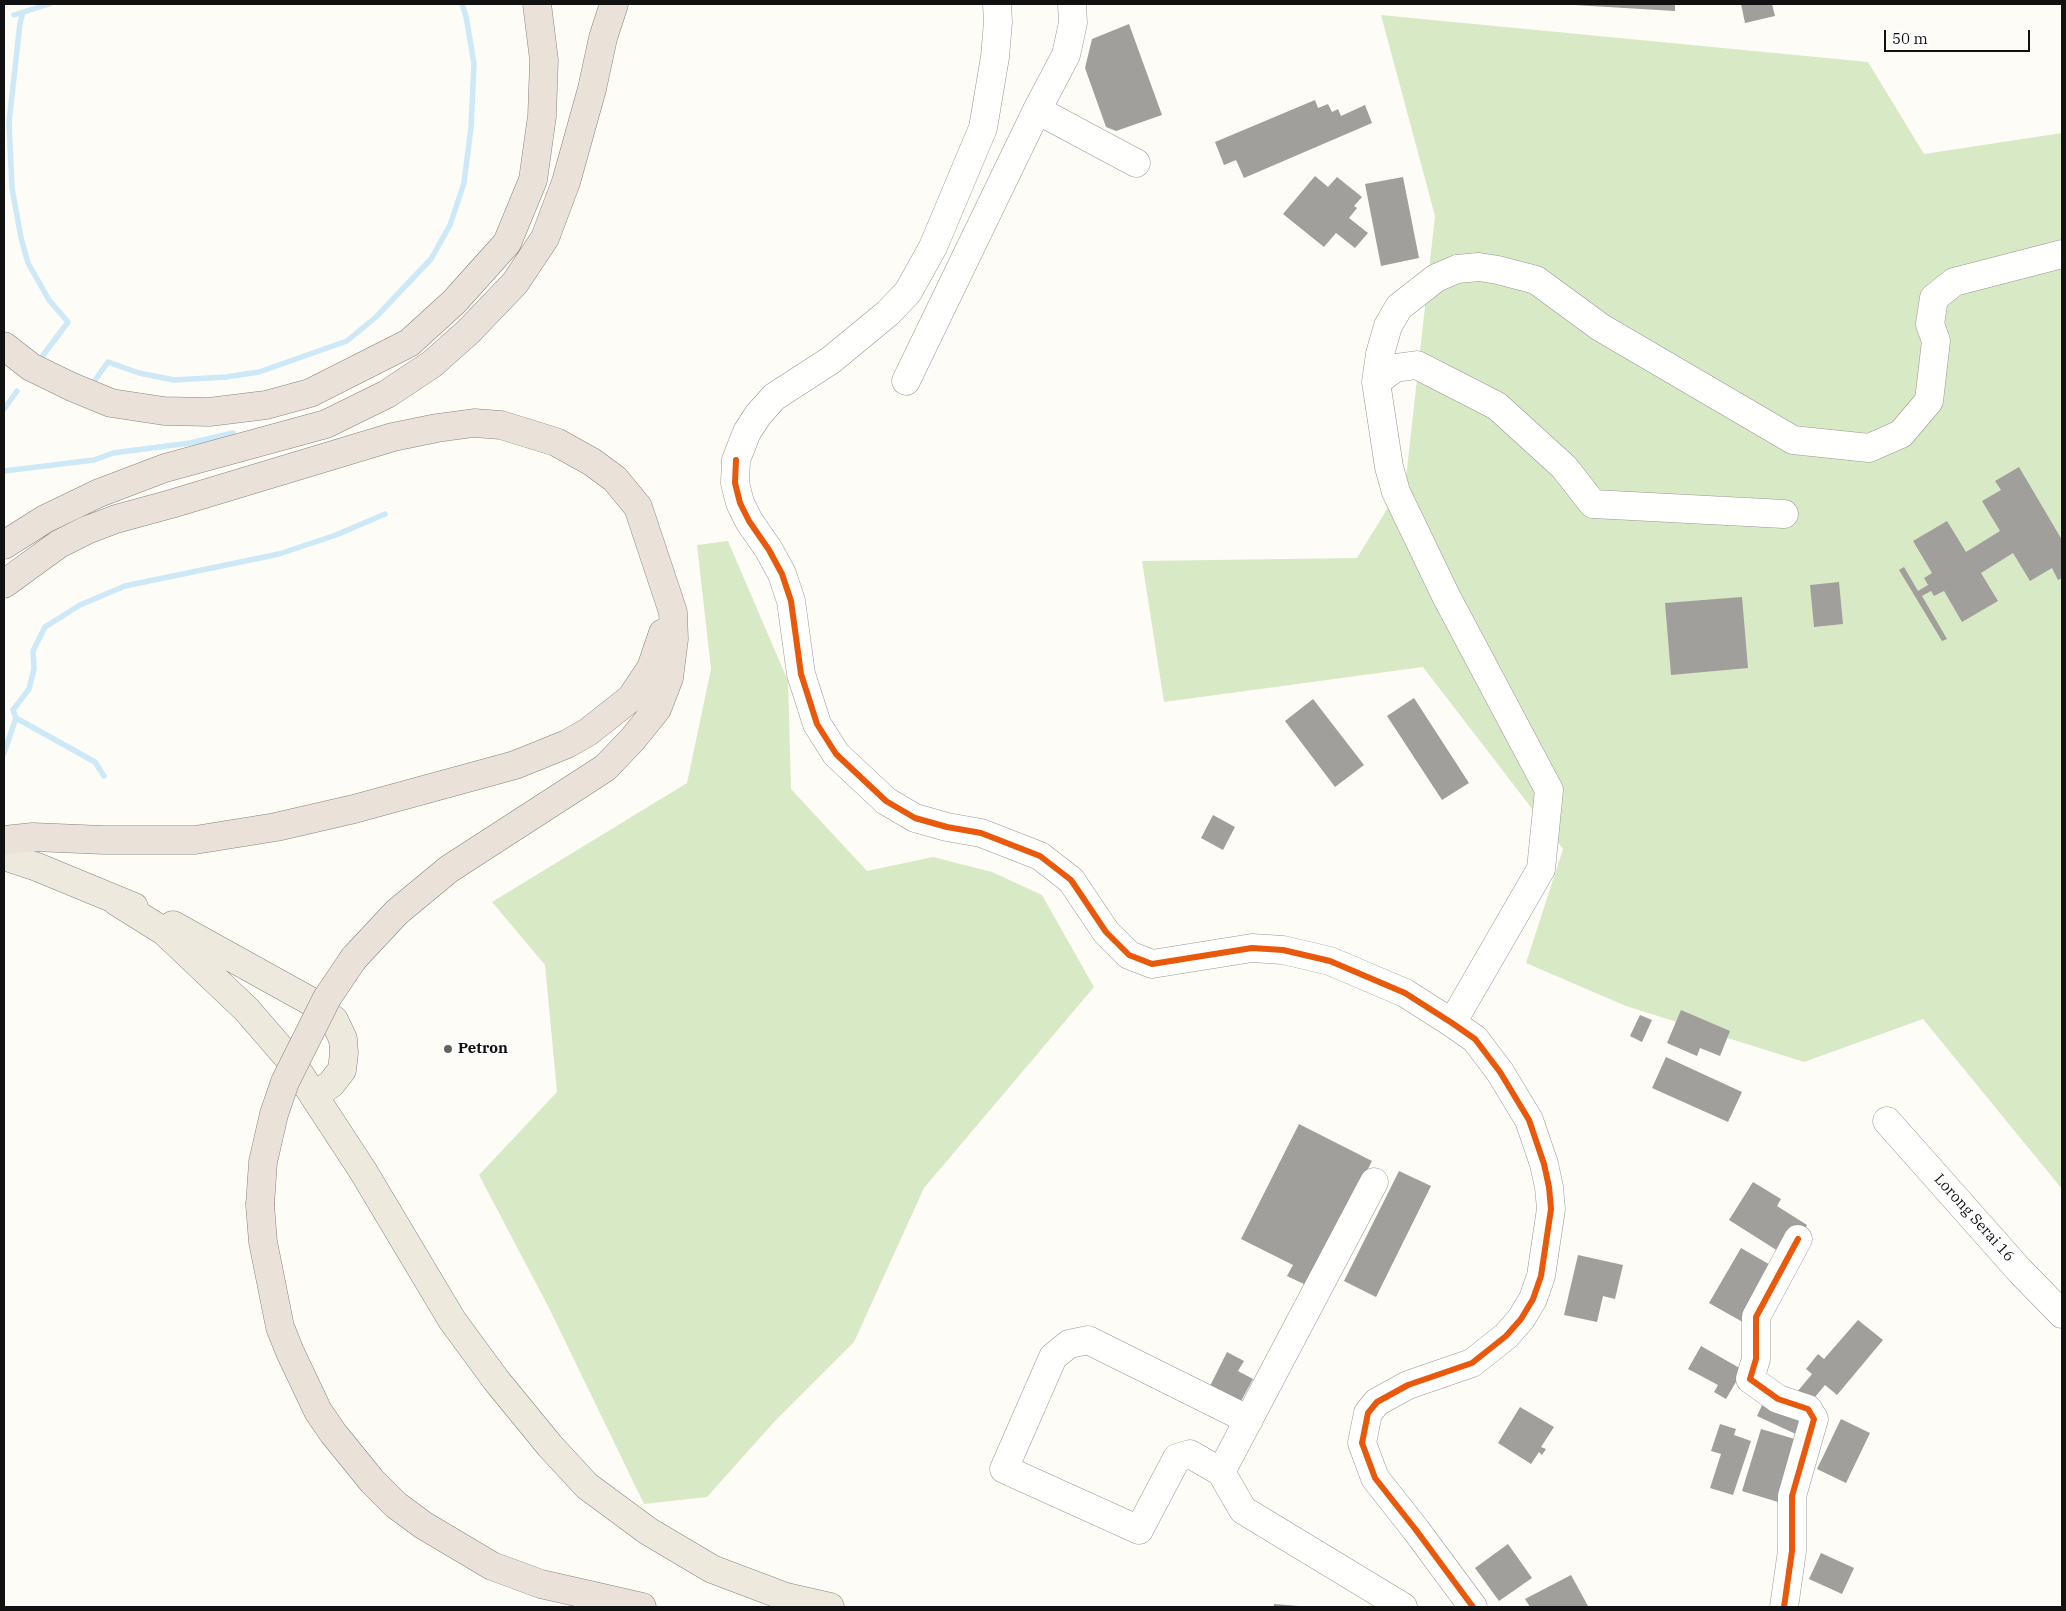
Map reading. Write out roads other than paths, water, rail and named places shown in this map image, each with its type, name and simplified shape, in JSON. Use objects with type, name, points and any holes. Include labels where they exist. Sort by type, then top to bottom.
[{"type":"highway","points":[[4,346],[31,367],[111,403],[164,411],[209,412],[266,405],[310,394],[409,343],[454,302],[507,243],[533,180],[542,116],[544,60],[537,4]]},
{"type":"highway","points":[[4,545],[45,519],[72,505],[165,468],[326,424],[387,394],[432,364],[468,332],[515,283],[545,238],[566,182],[592,89],[603,38],[614,4]]},
{"type":"highway","points":[[4,584],[59,544],[116,518],[171,504],[393,437],[436,428],[474,423],[501,425],[556,442],[592,462],[615,479],[638,507],[674,612],[674,639],[668,678],[657,709],[632,740],[605,768],[449,869],[396,912],[354,958],[327,998],[285,1082],[274,1114],[262,1162],[260,1205],[263,1242],[280,1327],[290,1352],[318,1411],[333,1433],[372,1480],[396,1505],[423,1526],[492,1566],[541,1584],[642,1607]]},
{"type":"highway","points":[[4,840],[33,837],[104,840],[195,840],[276,827],[354,809],[515,765],[566,744],[588,732],[631,698],[651,668],[662,635],[674,612]]},
{"type":"main road","points":[[4,856],[37,867],[117,902],[150,912],[310,1001],[338,1026],[343,1039],[344,1061],[342,1070],[331,1084],[314,1096]]},
{"type":"main road","points":[[117,902],[165,932],[247,1010],[291,1061],[364,1171],[452,1320],[502,1388],[550,1446],[588,1486],[648,1531],[712,1569],[786,1596],[830,1607]]},
{"type":"street","points":[[996,4],[998,22],[995,57],[983,128],[933,247],[908,292],[888,313],[831,360],[774,398],[752,424],[736,460],[735,483],[740,502],[782,574],[791,601],[801,674],[817,724],[836,754],[886,801],[915,818],[947,827],[981,833],[1040,856],[1071,880],[1106,932],[1129,955],[1152,964],[1252,948],[1283,950],[1330,961],[1405,993],[1452,1023],[1475,1039],[1500,1072],[1529,1120],[1544,1164],[1551,1209],[1542,1276],[1533,1299],[1521,1319],[1506,1336],[1472,1363],[1408,1385],[1377,1402],[1368,1413],[1362,1443],[1375,1478],[1416,1530],[1472,1607]]},
{"type":"street","points":[[906,381],[1037,110],[1066,55],[1073,23],[1072,4]]},
{"type":"street","points":[[1037,110],[1136,163]]},
{"type":"street","points":[[1452,1023],[1541,869],[1549,790],[1446,596],[1396,492],[1388,467],[1376,382],[1380,354],[1388,326],[1399,307],[1436,278],[1457,269],[1479,267],[1536,280],[1600,327],[1793,440],[1869,448],[1901,434],[1929,401],[1936,341],[1930,324],[1934,298],[1954,282],[2062,254]]},
{"type":"street","points":[[1376,382],[1396,368],[1417,365],[1497,406],[1564,467],[1593,504],[1784,514]]},
{"type":"street","name":"Lorong Serai 16","points":[[1887,1120],[2020,1271],[2062,1314]]},
{"type":"street","points":[[1221,1472],[1374,1182]]},
{"type":"street","points":[[1784,1607],[1792,1551],[1792,1496],[1814,1419],[1808,1409],[1778,1399],[1750,1379],[1756,1359],[1756,1317],[1798,1238]]},
{"type":"street","points":[[1248,1420],[1088,1340],[1070,1344],[1053,1358],[1004,1469],[1139,1530],[1177,1458],[1190,1454],[1221,1472],[1243,1510],[1403,1607]]},
{"type":"waterway","points":[[14,15],[49,4]]},
{"type":"waterway","points":[[90,387],[108,362],[139,373],[174,380],[226,377],[259,372],[347,341],[376,317],[431,259],[450,225],[464,183],[471,127],[474,64],[466,16],[462,4]]},
{"type":"waterway","points":[[23,12],[20,23],[9,122],[12,188],[21,238],[28,263],[49,300],[68,322],[41,358]]},
{"type":"waterway","points":[[4,409],[17,391]]},
{"type":"waterway","points":[[4,471],[94,460],[113,453],[190,443],[233,433]]},
{"type":"waterway","points":[[104,776],[95,762],[16,718],[13,710],[29,689],[34,669],[33,651],[45,627],[80,605],[125,586],[279,554],[336,535],[385,514]]},
{"type":"waterway","points":[[4,753],[16,718]]},
{"type":"place","name":"Petron","points":[[448,1049]]}]
